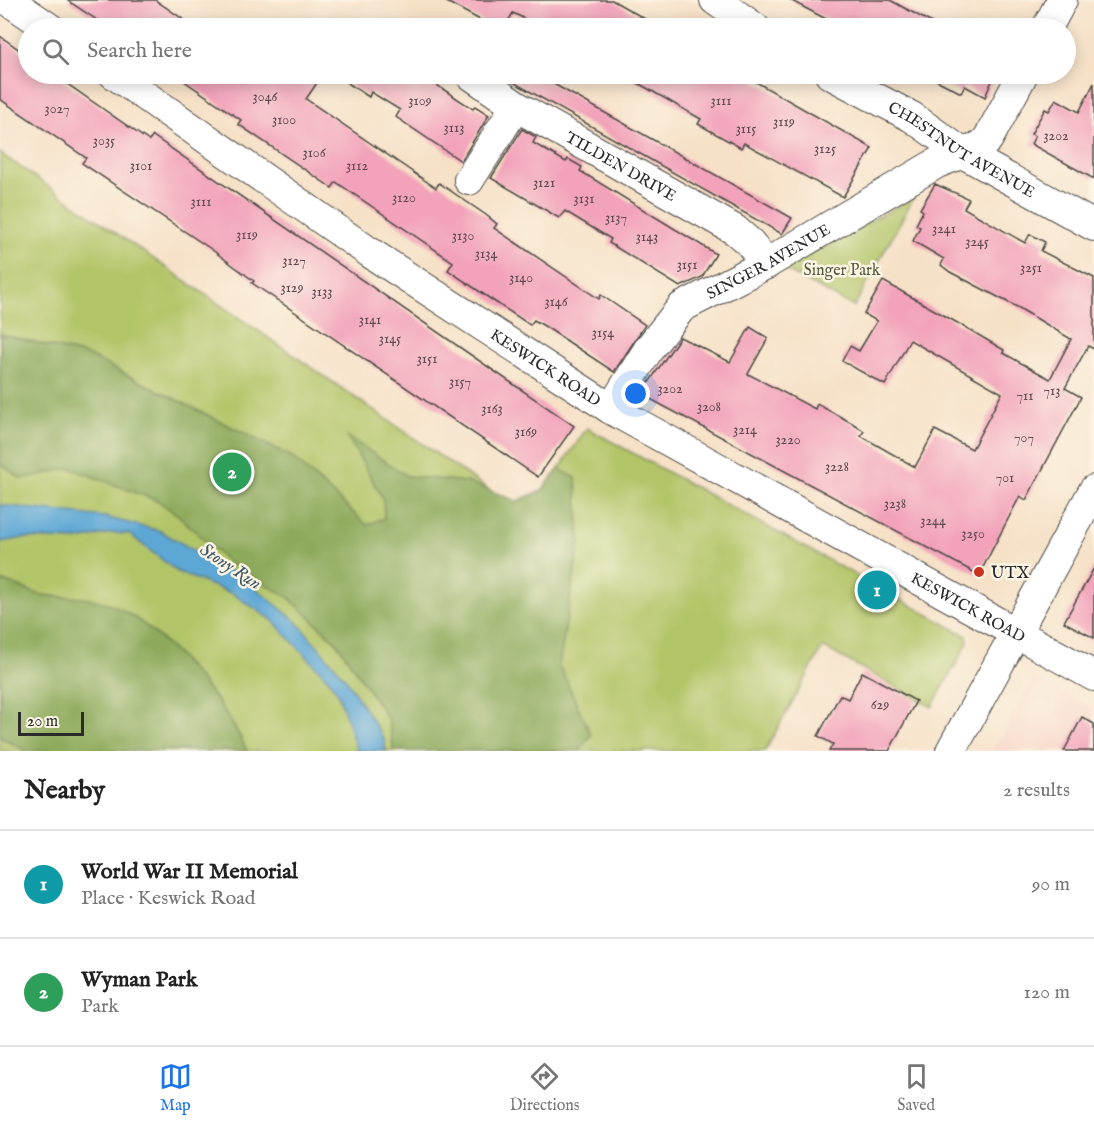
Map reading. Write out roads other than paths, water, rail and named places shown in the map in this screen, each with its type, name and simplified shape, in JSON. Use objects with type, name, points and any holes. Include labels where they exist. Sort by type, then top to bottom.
[{"type":"street","points":[[8,0],[34,18]]},
{"type":"street","points":[[715,0],[741,18]]},
{"type":"street","points":[[1052,18],[1062,0]]},
{"type":"street","name":"KESWICK ROAD","points":[[128,84],[369,252],[611,409],[1094,676]]},
{"type":"street","name":"TILDEN DRIVE","points":[[484,84],[516,106],[735,230],[750,243],[766,264]]},
{"type":"street","name":"CHESTNUT AVENUE","points":[[849,84],[912,117],[961,152],[1094,226]]},
{"type":"street","name":"SINGER AVENUE","points":[[611,409],[650,347],[682,307],[766,264],[937,163],[981,146],[988,139],[1018,84]]},
{"type":"street","points":[[469,180],[516,106]]},
{"type":"street","points":[[951,751],[1094,490]]},
{"type":"water","points":[[0,505],[105,517],[160,531],[247,581],[297,622],[346,679],[384,739],[386,751],[357,751],[338,693],[328,679],[271,619],[233,594],[178,572],[129,534],[112,533],[78,540],[24,538],[0,542]]},
{"type":"place","name":"Wyman Park","points":[[232,472]]},
{"type":"place","name":"UTX","points":[[979,572]]},
{"type":"place","name":"World War II Memorial","points":[[877,590]]},
{"type":"park label","name":"Singer Park","points":[[842,269]]},
{"type":"water label","name":"Stony Run","points":[[231,566]]}]
